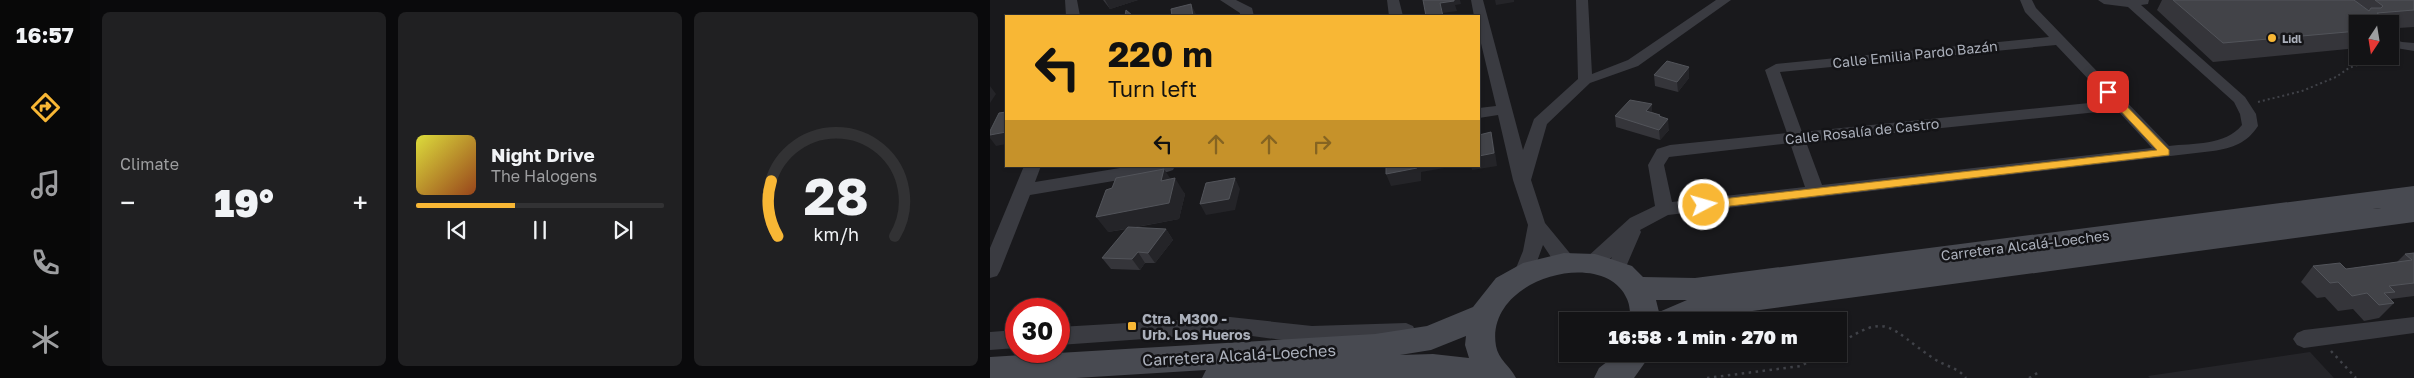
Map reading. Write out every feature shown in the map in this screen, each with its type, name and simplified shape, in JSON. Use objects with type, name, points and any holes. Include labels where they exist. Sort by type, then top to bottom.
[{"type":"main road","name":"Carretera Alcalá-Loeches","points":[[990,370],[1375,347],[1431,338],[1483,315],[1491,301],[1508,283],[1524,274],[1548,265],[1602,271],[1670,290],[1695,289],[2414,195]]},
{"type":"main road","name":"Carretera Alcalá-Loeches","points":[[1691,312],[1701,308],[1730,303],[2414,213]]},
{"type":"main road","points":[[1602,271],[1643,302],[1645,312]]},
{"type":"main road","points":[[1483,315],[1480,330],[1480,346],[1485,361],[1497,376]]},
{"type":"main road","points":[[1610,378],[1622,370],[1629,362]]},
{"type":"main road","name":"Carretera Alcalá-Loeches","points":[[1218,378],[1433,367],[1497,376]]},
{"type":"street","points":[[1070,0],[1073,15]]},
{"type":"street","points":[[1226,0],[1249,9]]},
{"type":"street","points":[[1393,0],[1396,15]]},
{"type":"street","points":[[1477,0],[1522,180],[1537,225],[1532,251],[1524,274]]},
{"type":"street","points":[[1582,0],[1585,80]]},
{"type":"street","points":[[1522,180],[1540,122],[1585,80],[1601,76],[1633,63],[1725,0]]},
{"type":"street","points":[[2026,0],[2030,9],[2165,152]]},
{"type":"street","points":[[1537,225],[1602,271],[1636,223],[1664,210],[2165,152],[2226,144],[2242,138],[2250,126],[2248,114],[2242,103],[2138,2],[2104,0]]},
{"type":"street","name":"Calle Emilia Pardo Bazán","points":[[1796,138],[1772,70],[1776,68],[2059,40]]},
{"type":"street","points":[[2399,46],[2414,47]]},
{"type":"street","name":"Calle Rosalía de Castro","points":[[1664,210],[1656,165],[1663,154],[1670,150],[2120,105]]},
{"type":"street","points":[[1480,113],[1504,109]]},
{"type":"street","points":[[1796,138],[1816,192]]},
{"type":"street","points":[[990,270],[1033,167]]},
{"type":"street","points":[[1024,190],[1161,167]]},
{"type":"street","points":[[1070,335],[1230,325],[1312,335],[1452,329]]},
{"type":"street","points":[[2312,338],[2414,325]]},
{"type":"street","points":[[990,341],[1005,340]]},
{"type":"path","points":[[2242,103],[2259,102],[2302,91],[2336,77],[2349,68],[2358,65]]},
{"type":"path","points":[[1847,339],[1869,326],[1888,326],[1906,340],[1918,345],[1934,359],[1959,369],[1966,378]]},
{"type":"path","points":[[2312,338],[2356,378]]},
{"type":"path","points":[[1707,378],[1801,366],[1808,362]]},
{"type":"path","points":[[2029,378],[2039,372]]},
{"type":"shaded area","points":[[2310,352],[2334,378],[2150,378],[2148,376]]},
{"type":"building","points":[[1423,0],[1454,0],[1440,3],[1443,15],[1426,15]]},
{"type":"building","points":[[2173,0],[2354,0],[2369,11],[2371,8],[2381,8],[2383,6],[2375,0],[2414,0],[2414,10],[2377,13],[2380,15],[2349,15],[2349,32],[2223,43]]},
{"type":"building","points":[[1191,4],[1193,15],[1172,15],[1171,9]]},
{"type":"building","points":[[1126,10],[1132,15],[1125,15]]},
{"type":"building","points":[[1667,61],[1689,67],[1677,82],[1654,75]]},
{"type":"building","points":[[1630,100],[1652,104],[1646,111],[1668,119],[1659,130],[1615,116]]},
{"type":"building","points":[[1005,112],[1005,132],[990,135],[990,131],[999,113]]},
{"type":"building","points":[[1491,132],[1494,153],[1480,156],[1480,135]]},
{"type":"building","points":[[1386,167],[1417,167],[1417,168],[1386,174]]},
{"type":"building","points":[[1164,169],[1161,181],[1175,178],[1169,203],[1096,217],[1106,190],[1112,188],[1116,178]]},
{"type":"building","points":[[1235,178],[1229,199],[1200,204],[1206,183]]},
{"type":"building","points":[[1128,227],[1166,229],[1148,253],[1138,252],[1132,259],[1102,258]]},
{"type":"building","points":[[2414,253],[2414,283],[2389,286],[2395,292],[2384,293],[2394,303],[2379,305],[2367,293],[2352,296],[2338,282],[2330,283],[2313,266],[2340,263],[2346,269],[2412,260],[2405,254]]},
{"type":"place","name":"Lidl","points":[[2272,38]]},
{"type":"place","name":"Ctra. M300 - Urb. Los Hueros","points":[[1132,326]]},
{"type":"route","points":[[1704,205],[2165,152],[2108,92]]}]
